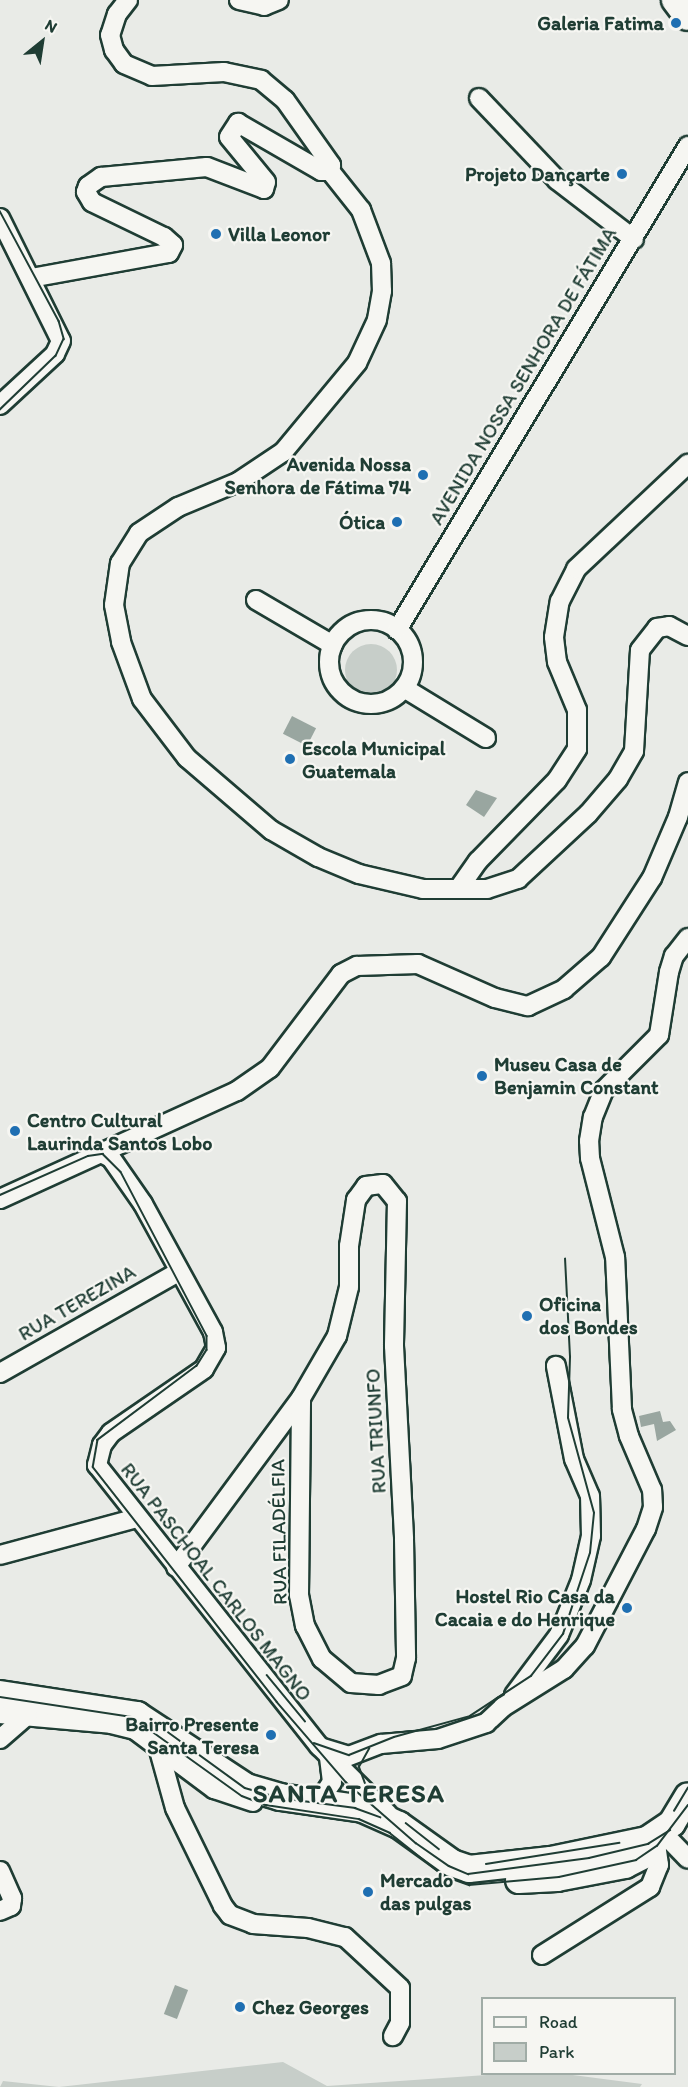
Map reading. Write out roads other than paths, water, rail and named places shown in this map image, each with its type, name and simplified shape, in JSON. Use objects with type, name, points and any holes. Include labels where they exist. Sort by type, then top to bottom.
[{"type":"street","points":[[128,0],[117,14],[110,35],[114,50],[124,64],[152,76],[224,72],[261,80],[285,100],[331,165],[330,171],[361,210],[381,262],[382,291],[367,343],[341,387],[283,452],[238,482],[178,507],[139,533],[120,563],[114,604],[121,642],[142,699],[187,758],[271,830],[318,857],[359,874],[423,889],[487,889],[518,879],[588,814],[618,779],[634,751],[639,658],[648,635],[669,626],[688,636]]},
{"type":"street","points":[[239,0],[264,6],[279,0]]},
{"type":"street","points":[[675,0],[688,17]]},
{"type":"street","points":[[479,98],[557,180],[634,239]]},
{"type":"street","points":[[31,278],[170,253],[172,245],[164,237],[92,202],[86,192],[88,186],[101,177],[207,167],[264,189],[266,182],[229,137],[238,123],[321,171],[330,171]]},
{"type":"street","name":"AVENIDA NOSSA SENHORA DE FÁTIMA","points":[[397,630],[688,146]]},
{"type":"street","points":[[0,218],[53,319],[61,341],[59,347],[0,405]]},
{"type":"street","points":[[459,888],[478,861],[557,780],[577,749],[576,710],[557,662],[554,637],[560,601],[576,569],[688,464]]},
{"type":"street","points":[[256,600],[333,645]]},
{"type":"street","points":[[377,622],[397,630],[405,638],[413,661],[404,688],[388,701],[375,704],[350,698],[332,679],[329,666],[333,645],[344,630],[356,623],[377,622]]},
{"type":"street","points":[[404,688],[486,738]]},
{"type":"street","points":[[0,1199],[237,1091],[270,1068],[341,974],[357,966],[418,964],[495,998],[528,1006],[564,989],[601,957],[652,878],[688,782]]},
{"type":"street","points":[[503,1707],[564,1669],[585,1646],[611,1602],[653,1507],[652,1490],[629,1436],[622,1409],[615,1257],[592,1169],[589,1141],[593,1117],[604,1090],[659,1035],[669,972],[674,956],[688,938]]},
{"type":"street","name":"RUA PASCHOAL CARLOS MAGNO","points":[[103,1154],[111,1158],[130,1184],[177,1273],[213,1332],[216,1348],[204,1369],[111,1433],[102,1445],[97,1465],[324,1752],[373,1801],[408,1830]]},
{"type":"street","name":"RUA TRIUNFO","points":[[301,1398],[337,1336],[345,1313],[356,1200],[366,1186],[378,1184],[391,1190],[397,1201],[394,1346],[406,1658]]},
{"type":"street","name":"RUA TEREZINA","points":[[0,1373],[177,1273]]},
{"type":"street","points":[[310,1800],[324,1794],[332,1782],[324,1752],[350,1756],[369,1748],[459,1733],[486,1723],[503,1707],[559,1635],[581,1580],[591,1536],[590,1496],[574,1459],[556,1366]]},
{"type":"street","points":[[176,1567],[301,1398]]},
{"type":"street","name":"RUA FILADÉLFIA","points":[[301,1398],[299,1595],[312,1645],[339,1675],[368,1686],[402,1676],[406,1658]]},
{"type":"street","points":[[0,1555],[137,1518]]},
{"type":"street","points":[[0,1694],[130,1712],[212,1779],[253,1802],[359,1820],[390,1834],[444,1877],[470,1886],[557,1878],[625,1865],[645,1857],[688,1796]]},
{"type":"street","points":[[0,1714],[28,1715],[123,1727],[157,1735],[246,1787],[363,1809],[408,1830],[455,1865],[474,1870],[551,1860],[658,1837],[688,1859]]},
{"type":"street","points":[[0,1739],[28,1715]]},
{"type":"street","points":[[157,1735],[175,1808],[223,1906],[230,1915],[253,1924],[308,1928],[345,1936],[400,1989],[400,2023],[393,2036]]},
{"type":"street","points":[[369,1748],[359,1761],[359,1773],[373,1801]]},
{"type":"street","points":[[542,1954],[650,1887],[659,1865],[658,1837]]},
{"type":"street","points":[[0,1871],[12,1898],[11,1906],[0,1911]]},
{"type":"tram line","points":[[0,211],[59,321],[64,339],[56,356],[0,410]]},
{"type":"tram line","points":[[0,1195],[88,1156],[103,1154],[121,1172],[207,1336],[207,1350],[197,1366],[98,1440],[93,1467],[277,1702],[346,1782],[416,1843],[449,1866],[468,1874],[589,1858],[648,1844],[670,1830]]},
{"type":"tram line","points":[[314,1743],[349,1755],[394,1737],[470,1716],[531,1676],[563,1634],[590,1553],[594,1513],[568,1418],[570,1357],[565,1259]]},
{"type":"tram line","points":[[267,1675],[305,1721]]},
{"type":"tram line","points":[[0,1697],[132,1717],[242,1796],[266,1805],[359,1819],[390,1833],[444,1876],[469,1885],[559,1877],[636,1860],[657,1846],[688,1805]]},
{"type":"tram line","points":[[168,1732],[245,1788],[280,1798],[355,1808],[380,1817]]},
{"type":"tram line","points":[[368,1792],[359,1767],[369,1749]]},
{"type":"tram line","points":[[674,1811],[688,1788]]},
{"type":"tram line","points":[[406,1823],[439,1849]]},
{"type":"tram line","points":[[486,1864],[619,1843]]},
{"type":"place","name":"Galeria Fatima","points":[[676,23]]},
{"type":"place","name":"Projeto Dançarte","points":[[622,174]]},
{"type":"place","name":"Villa Leonor","points":[[216,234]]},
{"type":"place","name":"Avenida Nossa Senhora de Fátima 74","points":[[423,475]]},
{"type":"place","name":"Ótica","points":[[397,522]]},
{"type":"place","name":"Escola Municipal Guatemala","points":[[290,759]]},
{"type":"place","name":"Museu Casa de Benjamin Constant","points":[[482,1076]]},
{"type":"place","name":"Centro Cultural Laurinda Santos Lobo","points":[[15,1131]]},
{"type":"place","name":"Oficina dos Bondes","points":[[527,1316]]},
{"type":"place","name":"Hostel Rio Casa da Cacaia e do Henrique","points":[[627,1608]]},
{"type":"place","name":"Bairro Presente Santa Teresa","points":[[271,1735]]},
{"type":"place","name":"Mercado das pulgas","points":[[368,1892]]},
{"type":"place","name":"Chez Georges","points":[[240,2007]]},
{"type":"district","name":"SANTA TERESA","points":[[349,1794]]}]
